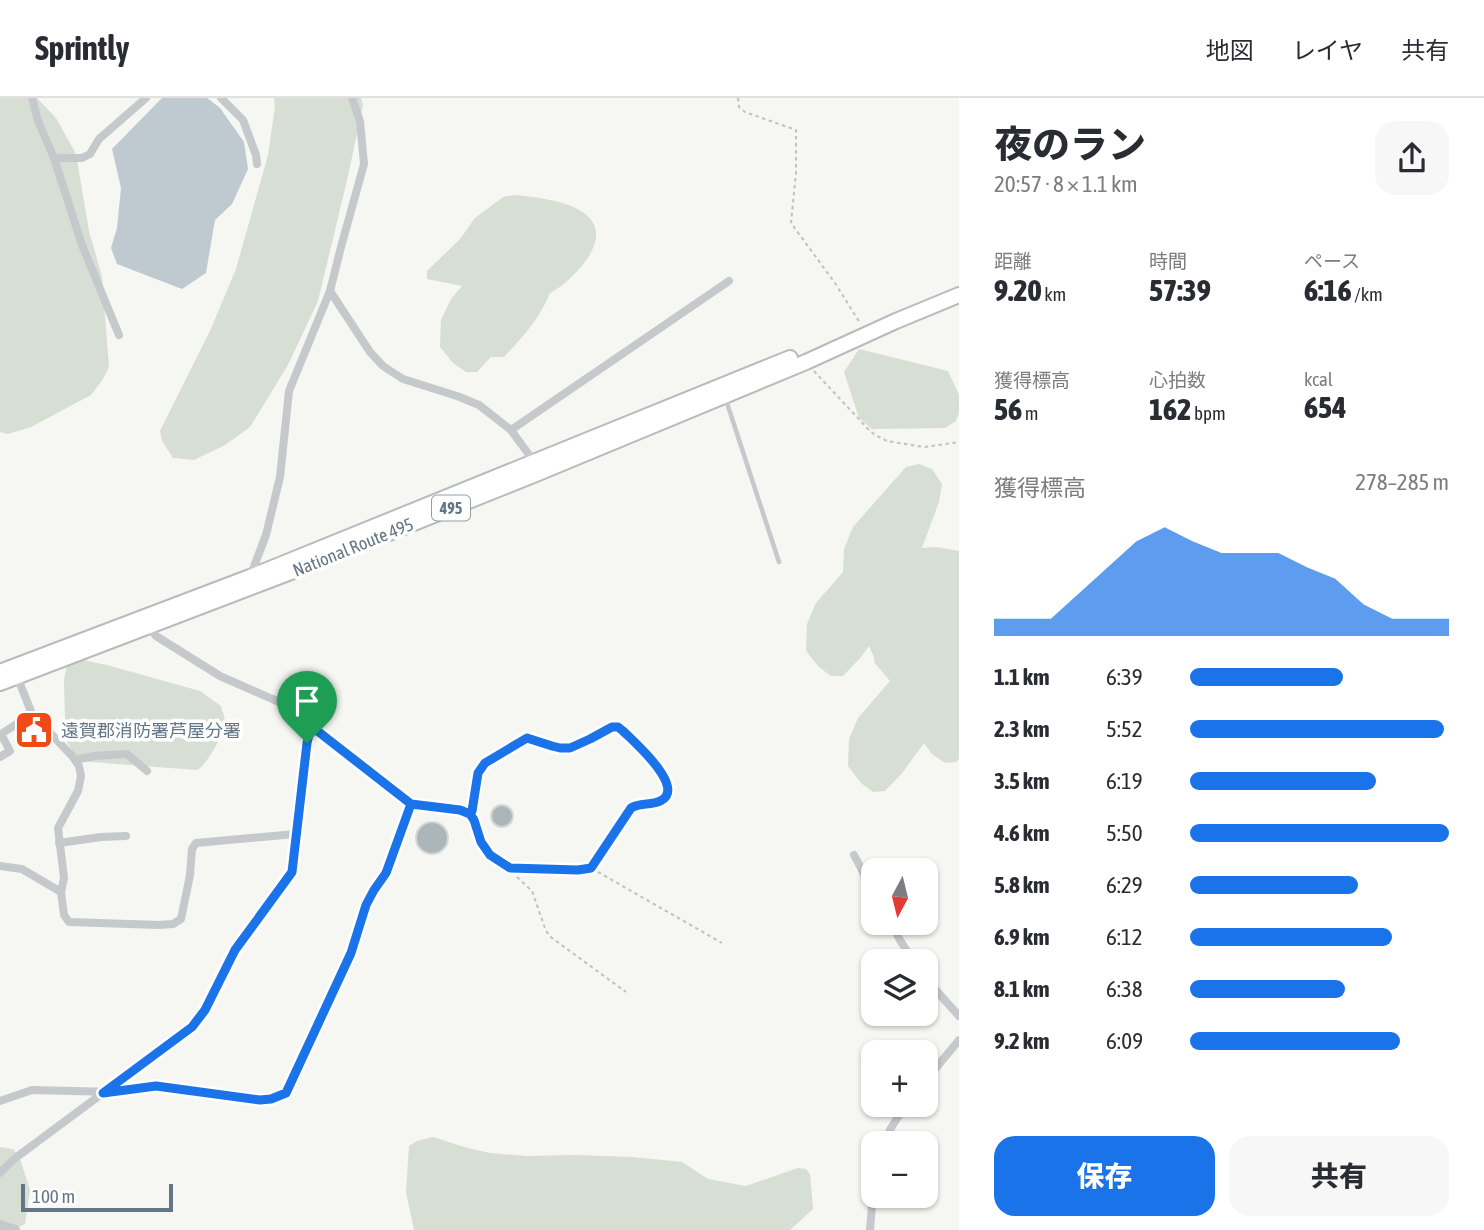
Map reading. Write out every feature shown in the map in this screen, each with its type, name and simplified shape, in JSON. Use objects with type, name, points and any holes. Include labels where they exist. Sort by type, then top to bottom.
[{"type":"highway","name":"National Route 495","points":[[0,683],[304,567],[725,396],[959,295]]},
{"type":"highway","name":"National Route 495","points":[[0,672],[250,577],[863,328],[896,321]]},
{"type":"street","points":[[32,98],[82,245],[120,335]]},
{"type":"street","points":[[54,158],[82,158],[90,154],[99,139],[146,98]]},
{"type":"street","points":[[221,98],[243,120],[257,164]]},
{"type":"street","points":[[250,577],[266,535],[280,477],[289,391],[330,291],[364,164],[360,121],[352,98]]},
{"type":"street","points":[[511,430],[729,281]]},
{"type":"street","points":[[330,291],[370,352],[383,366],[402,379],[478,405],[511,430],[535,463]]},
{"type":"street","points":[[148,626],[156,636],[220,676],[279,702],[411,804],[460,810],[470,814],[481,842],[490,855],[510,868],[591,868],[631,808],[634,805],[660,802],[665,799],[668,786],[659,768],[618,727],[612,727],[570,748],[560,748],[527,738],[485,763],[478,773],[470,814]]},
{"type":"street","points":[[17,676],[32,714],[79,766],[81,776],[78,791],[58,828],[64,878],[61,892],[64,915],[69,922],[173,924],[181,919],[192,849],[196,843],[295,834]]},
{"type":"street","points":[[0,757],[10,751],[1,734],[32,714]]},
{"type":"street","points":[[0,1173],[13,1159],[192,1027],[205,1010],[235,950],[292,872],[311,726]]},
{"type":"street","points":[[75,760],[127,754],[147,771]]},
{"type":"street","points":[[0,1101],[32,1090],[103,1093],[156,1086],[260,1100],[286,1093],[351,953],[366,905],[386,873],[411,804]]},
{"type":"street","points":[[60,842],[126,836]]},
{"type":"street","points":[[854,855],[861,868]]},
{"type":"street","points":[[0,866],[22,869],[61,892]]},
{"type":"street","points":[[938,992],[959,1016]]},
{"type":"street","points":[[938,1065],[959,1040]]},
{"type":"street","points":[[870,1230],[872,1208]]},
{"type":"street","points":[[0,1225],[15,1230]]},
{"type":"lane","points":[[725,396],[779,562]]},
{"type":"path","points":[[738,98],[739,107],[745,112],[796,130],[796,173],[791,223],[835,283],[863,328]]},
{"type":"path","points":[[806,362],[875,435],[887,441],[924,447],[959,442]]},
{"type":"path","points":[[510,868],[532,891],[546,931],[552,938],[625,992]]},
{"type":"path","points":[[591,868],[722,943]]},
{"type":"shaded area","points":[[0,98],[37,98],[56,118],[76,154],[89,231],[102,277],[109,367],[91,395],[31,427],[8,434],[0,432]]},
{"type":"shaded area","points":[[162,98],[207,98],[220,108],[244,142],[248,169],[232,204],[215,220],[206,273],[182,289],[117,264],[111,248],[117,228],[121,188],[112,149]]},
{"type":"shaded area","points":[[274,98],[361,98],[363,105],[318,301],[288,365],[250,427],[225,445],[194,460],[173,458],[162,441],[160,431],[210,331],[236,269],[268,155]]},
{"type":"shaded area","points":[[515,195],[560,202],[575,208],[595,226],[596,239],[589,256],[566,282],[550,293],[536,319],[504,357],[491,357],[477,372],[466,372],[453,363],[440,347],[441,320],[451,299],[462,286],[427,279],[427,271],[460,239],[475,218],[503,197]]},
{"type":"shaded area","points":[[859,349],[948,371],[959,395],[956,421],[945,428],[872,429],[859,418],[844,372]]},
{"type":"shaded area","points":[[919,464],[932,469],[942,484],[939,502],[922,548],[936,547],[959,551],[959,759],[945,763],[932,754],[924,743],[885,791],[873,792],[861,783],[848,766],[849,739],[858,718],[890,681],[874,662],[869,646],[843,676],[831,676],[819,667],[806,651],[807,624],[816,603],[843,572],[844,549],[853,527],[906,467]]},
{"type":"shaded area","points":[[73,658],[200,691],[221,706],[225,720],[222,734],[201,767],[197,770],[78,761],[67,742],[65,715],[64,680],[67,665]]},
{"type":"shaded area","points":[[433,1137],[490,1153],[633,1157],[682,1162],[708,1179],[746,1186],[798,1168],[806,1169],[810,1174],[813,1209],[790,1230],[414,1230],[406,1192],[409,1146]]},
{"type":"shaded area","points":[[0,1147],[13,1149],[19,1156],[30,1190],[25,1224],[12,1230],[0,1230]]},
{"type":"building","points":[[502,805],[510,808],[513,816],[510,824],[502,827],[494,824],[491,816],[494,808]]},
{"type":"building","points":[[432,822],[443,827],[448,838],[443,849],[432,854],[421,849],[416,838],[421,827]]},
{"type":"place","name":"遠賀郡消防署芦屋分署","points":[[34,730]]},
{"type":"route","points":[[307,743],[292,872],[235,950],[205,1010],[192,1027],[103,1093],[156,1086],[260,1100],[286,1093],[351,953],[366,905],[386,873],[411,804],[460,810],[470,814],[481,842],[490,855],[510,868],[578,870],[591,868],[634,805],[660,802],[668,793],[668,786],[659,768],[618,727],[612,727],[570,748],[560,748],[527,738],[485,763],[478,773],[470,814],[460,810],[411,804],[311,726],[307,743]]}]
